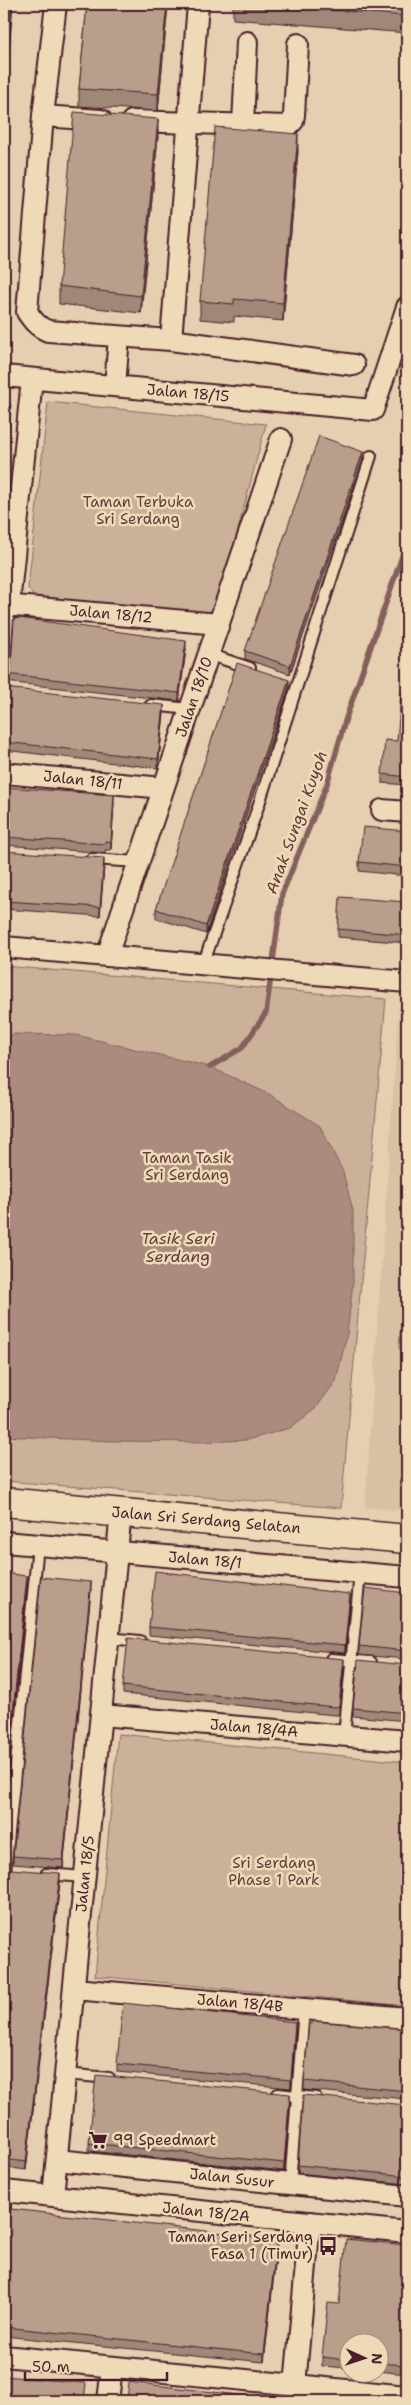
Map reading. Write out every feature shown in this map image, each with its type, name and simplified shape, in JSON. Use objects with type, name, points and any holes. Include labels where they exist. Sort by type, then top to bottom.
[{"type":"street","points":[[56,4],[43,116],[27,312],[39,327],[48,331],[171,340],[354,365]]},
{"type":"street","points":[[171,340],[198,4]]},
{"type":"street","points":[[243,124],[247,42]]},
{"type":"street","points":[[43,116],[188,125],[243,124],[288,126],[293,121],[298,44]]},
{"type":"street","name":"Jalan 18/15","points":[[4,376],[373,410],[407,307]]},
{"type":"street","points":[[116,386],[119,337]]},
{"type":"street","points":[[6,605],[32,378]]},
{"type":"street","name":"Jalan 18/10","points":[[107,956],[282,439]]},
{"type":"street","name":"Jalan 18/12","points":[[6,605],[218,624]]},
{"type":"street","name":"Jalan 18/11","points":[[4,773],[163,788]]},
{"type":"street","points":[[382,810],[407,812]]},
{"type":"street","points":[[4,946],[233,968],[407,982]]},
{"type":"street","name":"Jalan Sri Serdang Selatan","points":[[4,1502],[407,1539]]},
{"type":"street","name":"Jalan 18/5","points":[[53,2196],[121,1512]]},
{"type":"street","name":"Jalan 18/1","points":[[4,1542],[407,1577]]},
{"type":"street","name":"Jalan 18/4A","points":[[101,1715],[407,1741]]},
{"type":"street","name":"Jalan 18/4B","points":[[74,1989],[407,2018]]},
{"type":"street","name":"Jalan Susur","points":[[57,2160],[407,2196]]},
{"type":"street","name":"Jalan 18/2A","points":[[5,2191],[407,2232]]},
{"type":"street","points":[[295,2385],[310,2222]]},
{"type":"street","points":[[4,2356],[295,2385],[349,2396],[407,2396]]},
{"type":"street","points":[[108,2401],[112,2367]]},
{"type":"lane","points":[[203,965],[259,804],[293,683],[371,456]]},
{"type":"lane","points":[[4,673],[6,605]]},
{"type":"lane","points":[[208,654],[262,672]]},
{"type":"lane","points":[[141,704],[190,709]]},
{"type":"lane","points":[[80,858],[138,862]]},
{"type":"lane","points":[[4,1882],[8,1871],[38,1545]]},
{"type":"lane","points":[[344,1736],[360,1573]]},
{"type":"lane","points":[[108,1638],[147,1642]]},
{"type":"lane","points":[[322,1658],[379,1663]]},
{"type":"lane","points":[[32,1873],[85,1878]]},
{"type":"lane","points":[[290,2184],[304,2009]]},
{"type":"lane","points":[[65,2074],[123,2079]]},
{"type":"lane","points":[[268,2093],[324,2098]]},
{"type":"lane","points":[[4,2222],[5,2191]]},
{"type":"shaded area","points":[[399,1007],[407,1008],[407,1511],[365,1507]]},
{"type":"green space","name":"Taman Terbuka Sri Serdang","points":[[48,402],[266,424],[217,609],[205,615],[37,602],[28,588]]},
{"type":"green space","name":"Tasik Seri Serdang","points":[[4,966],[386,999],[341,1508],[4,1481]]},
{"type":"green space","points":[[407,1243],[407,1349],[399,1349]]},
{"type":"green space","name":"Sri Serdang Phase 1 Park","points":[[118,1734],[407,1762],[407,2006],[95,1976]]},
{"type":"water","name":"Tasik Seri Serdang","points":[[13,1034],[76,1035],[210,1067],[269,1094],[320,1126],[343,1172],[353,1211],[353,1283],[347,1334],[336,1381],[316,1408],[290,1428],[247,1440],[204,1442],[112,1441],[4,1436],[4,1039]]},
{"type":"building","points":[[4,4],[12,4],[4,96]]},
{"type":"building","points":[[87,4],[167,4],[158,94],[79,89]]},
{"type":"building","points":[[258,4],[407,4],[407,16]]},
{"type":"building","points":[[74,112],[158,119],[141,296],[59,286]]},
{"type":"building","points":[[215,127],[298,134],[283,303],[234,299],[234,304],[200,301]]},
{"type":"building","points":[[4,403],[10,404],[4,495]]},
{"type":"building","points":[[319,436],[363,452],[290,666],[245,651]]},
{"type":"building","points":[[19,618],[186,641],[179,693],[4,675],[4,671],[7,671],[11,666],[14,619]]},
{"type":"building","points":[[237,663],[289,680],[206,926],[156,909]]},
{"type":"building","points":[[4,688],[164,705],[158,759],[4,742]]},
{"type":"building","points":[[401,693],[407,693],[407,777],[382,774],[385,740],[397,741]]},
{"type":"building","points":[[4,787],[114,795],[111,842],[105,841],[105,844],[4,837]]},
{"type":"building","points":[[363,827],[407,831],[407,867],[359,862]]},
{"type":"building","points":[[4,851],[104,858],[100,907],[4,901]]},
{"type":"building","points":[[340,897],[407,902],[407,935],[338,929]]},
{"type":"building","points":[[407,1411],[407,1453],[404,1452]]},
{"type":"building","points":[[155,1571],[350,1594],[345,1645],[149,1627]]},
{"type":"building","points":[[4,1573],[27,1576],[4,1799]]},
{"type":"building","points":[[41,1577],[91,1582],[63,1860],[13,1856]]},
{"type":"building","points":[[365,1588],[407,1593],[407,1651],[359,1646]]},
{"type":"building","points":[[128,1638],[344,1659],[339,1706],[123,1686]]},
{"type":"building","points":[[358,1660],[407,1664],[407,1713],[353,1708]]},
{"type":"building","points":[[11,1869],[60,1873],[26,2162],[4,2159],[4,1880],[7,1880]]},
{"type":"building","points":[[123,2003],[295,2022],[291,2080],[117,2064]]},
{"type":"building","points":[[312,2021],[407,2029],[407,2091],[304,2081],[309,2023],[312,2024]]},
{"type":"building","points":[[96,2075],[290,2094],[284,2163],[89,2143]]},
{"type":"building","points":[[303,2095],[407,2104],[407,2176],[298,2165]]},
{"type":"building","points":[[11,2209],[277,2239],[264,2354],[4,2327],[4,2220],[9,2218]]},
{"type":"building","points":[[346,2239],[407,2245],[407,2365],[388,2364],[388,2332],[338,2332],[338,2359],[322,2357],[328,2303],[339,2304]]},
{"type":"building","points":[[4,2376],[86,2383],[84,2401],[4,2401]]},
{"type":"building","points":[[129,2382],[289,2401],[127,2401]]},
{"type":"waterway","name":"Anak Sungai Kuyoh","points":[[210,1067],[242,1048],[266,1013],[282,894],[327,784],[345,721],[407,542]]},
{"type":"place","name":"99 Speedmart","points":[[98,2140]]},
{"type":"place","name":"Taman Seri Serdang Fasa 1 (Timur)","points":[[328,2246]]},
{"type":"park label","name":"Taman Tasik Sri Serdang","points":[[187,1166]]}]
